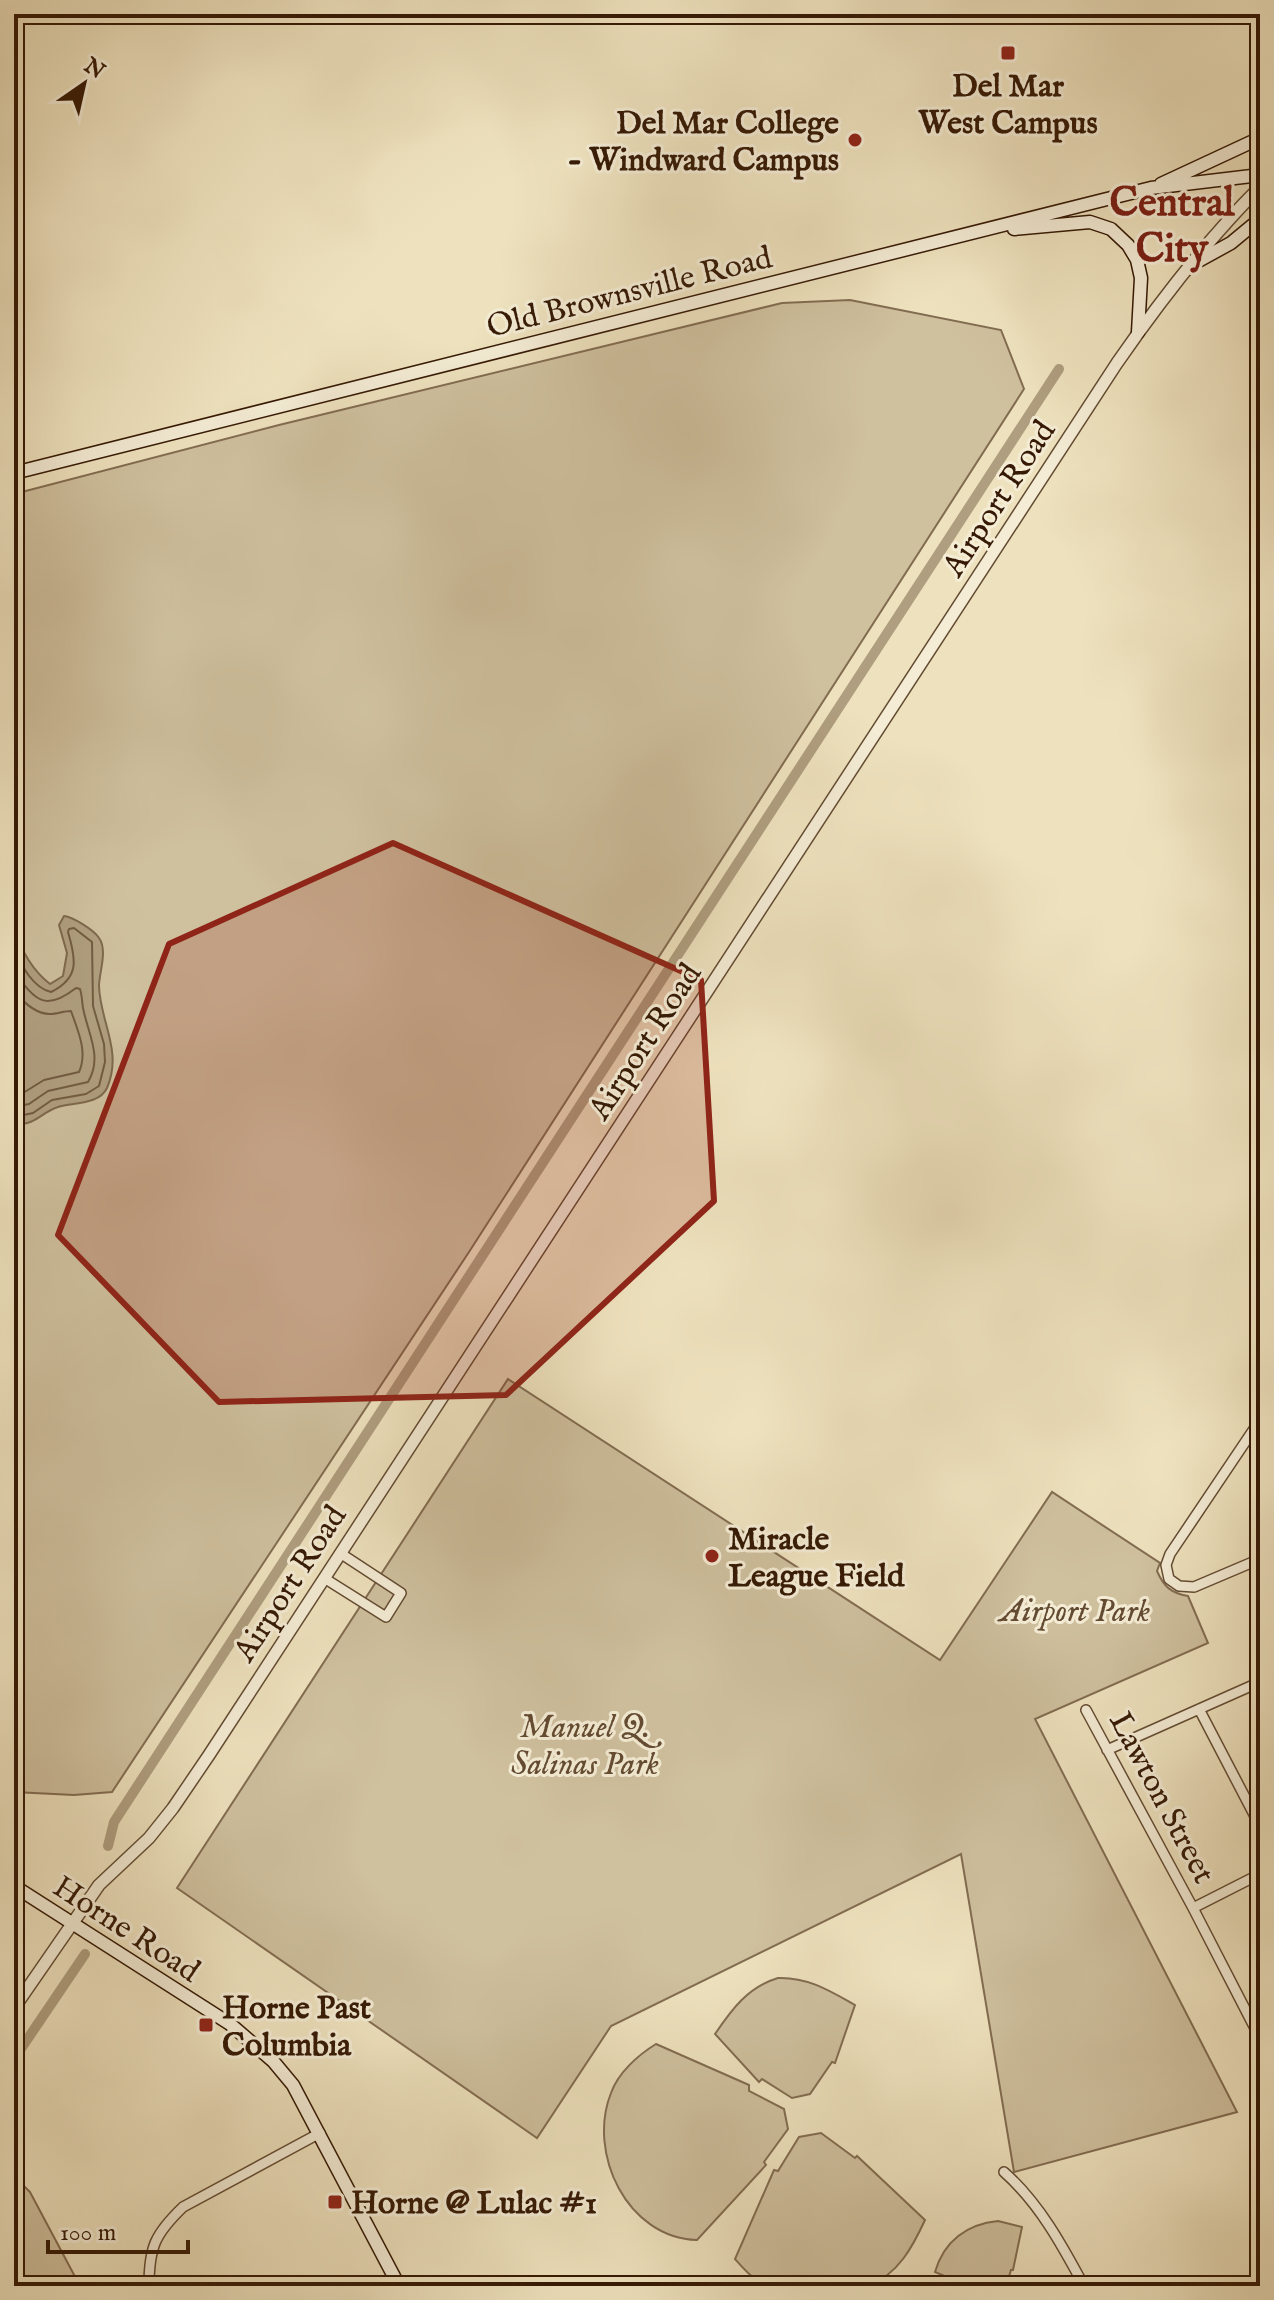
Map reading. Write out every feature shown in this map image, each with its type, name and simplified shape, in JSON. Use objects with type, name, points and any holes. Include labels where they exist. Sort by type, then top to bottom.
[{"type":"main road","points":[[1151,188],[1260,138]]},
{"type":"main road","name":"Old Brownsville Road","points":[[14,473],[1151,188],[1260,175]]},
{"type":"main road","points":[[1191,265],[1231,243],[1260,219]]},
{"type":"main road","points":[[979,231],[1090,222],[1111,229],[1128,245],[1137,260],[1141,278],[1138,332]]},
{"type":"main road","name":"Horne Road","points":[[14,1886],[255,2043],[293,2085],[399,2286]]},
{"type":"street","name":"Airport Road","points":[[14,2008],[99,1885],[149,1838],[173,1808],[1138,332],[1191,265],[1260,187]]},
{"type":"street","points":[[1260,1420],[1170,1554],[1166,1565],[1169,1579],[1179,1586],[1194,1587],[1260,1559]]},
{"type":"street","points":[[324,1578],[386,1617],[401,1593],[340,1553]]},
{"type":"street","points":[[1107,1750],[1260,1682]]},
{"type":"street","points":[[1199,1709],[1260,1826]]},
{"type":"street","name":"Lawton Street","points":[[1086,1710],[1260,2038]]},
{"type":"street","points":[[1193,1908],[1260,1874]]},
{"type":"street","points":[[149,2286],[153,2243],[183,2207],[320,2133]]},
{"type":"street","points":[[1004,2172],[1042,2216],[1084,2286]]},
{"type":"highlighted area","points":[[393,843],[701,980],[714,1201],[506,1395],[219,1402],[58,1235],[169,944]]},
{"type":"green space","points":[[850,300],[1001,330],[1024,389],[469,1252],[112,1792],[74,1795],[14,1792],[14,494],[279,425],[782,303]]},
{"type":"green space","name":"Manuel Q. Salinas Park","points":[[508,1379],[940,1660],[1052,1492],[1160,1563],[1157,1571],[1162,1581],[1173,1591],[1188,1596],[1208,1643],[1035,1719],[1237,2112],[1014,2172],[961,1854],[611,2026],[537,2138],[177,1888]]},
{"type":"green space","points":[[778,1978],[809,1982],[855,2005],[835,2063],[832,2062],[810,2094],[792,2098],[762,2079],[759,2082],[715,2034],[749,1993]]},
{"type":"green space","points":[[656,2044],[749,2085],[749,2091],[784,2109],[788,2129],[764,2162],[766,2165],[697,2240],[672,2236],[651,2225],[633,2208],[619,2188],[609,2165],[604,2141],[605,2116],[611,2093],[629,2065]]},
{"type":"green space","points":[[821,2133],[855,2158],[857,2156],[925,2220],[910,2249],[896,2267],[869,2285],[769,2286],[750,2275],[735,2259],[774,2170],[778,2171],[799,2137]]},
{"type":"green space","points":[[14,2176],[30,2192],[80,2286],[14,2286]]},
{"type":"green space","points":[[998,2221],[1022,2227],[1013,2270],[1006,2286],[968,2286],[935,2272],[944,2251],[958,2236],[976,2226]]},
{"type":"water","points":[[64,916],[88,928],[102,943],[99,986],[112,1049],[111,1074],[107,1088],[98,1097],[52,1109],[28,1123],[14,1125],[14,928],[28,959],[50,984],[63,976],[67,953],[59,925]]},
{"type":"waterway","points":[[108,1846],[114,1822],[1059,369]]},
{"type":"waterway","points":[[14,2059],[85,1954]]},
{"type":"place","name":"Del Mar West Campus","points":[[1008,53]]},
{"type":"place","name":"Del Mar College - Windward Campus","points":[[855,140]]},
{"type":"place","name":"Miracle League Field","points":[[712,1556]]},
{"type":"place","name":"Horne Past Columbia","points":[[206,2025]]},
{"type":"place","name":"Horne @ Lulac #1","points":[[335,2202]]},
{"type":"district","name":"Central City","points":[[1172,224]]},
{"type":"park label","name":"Airport Park","points":[[1075,1610]]}]
